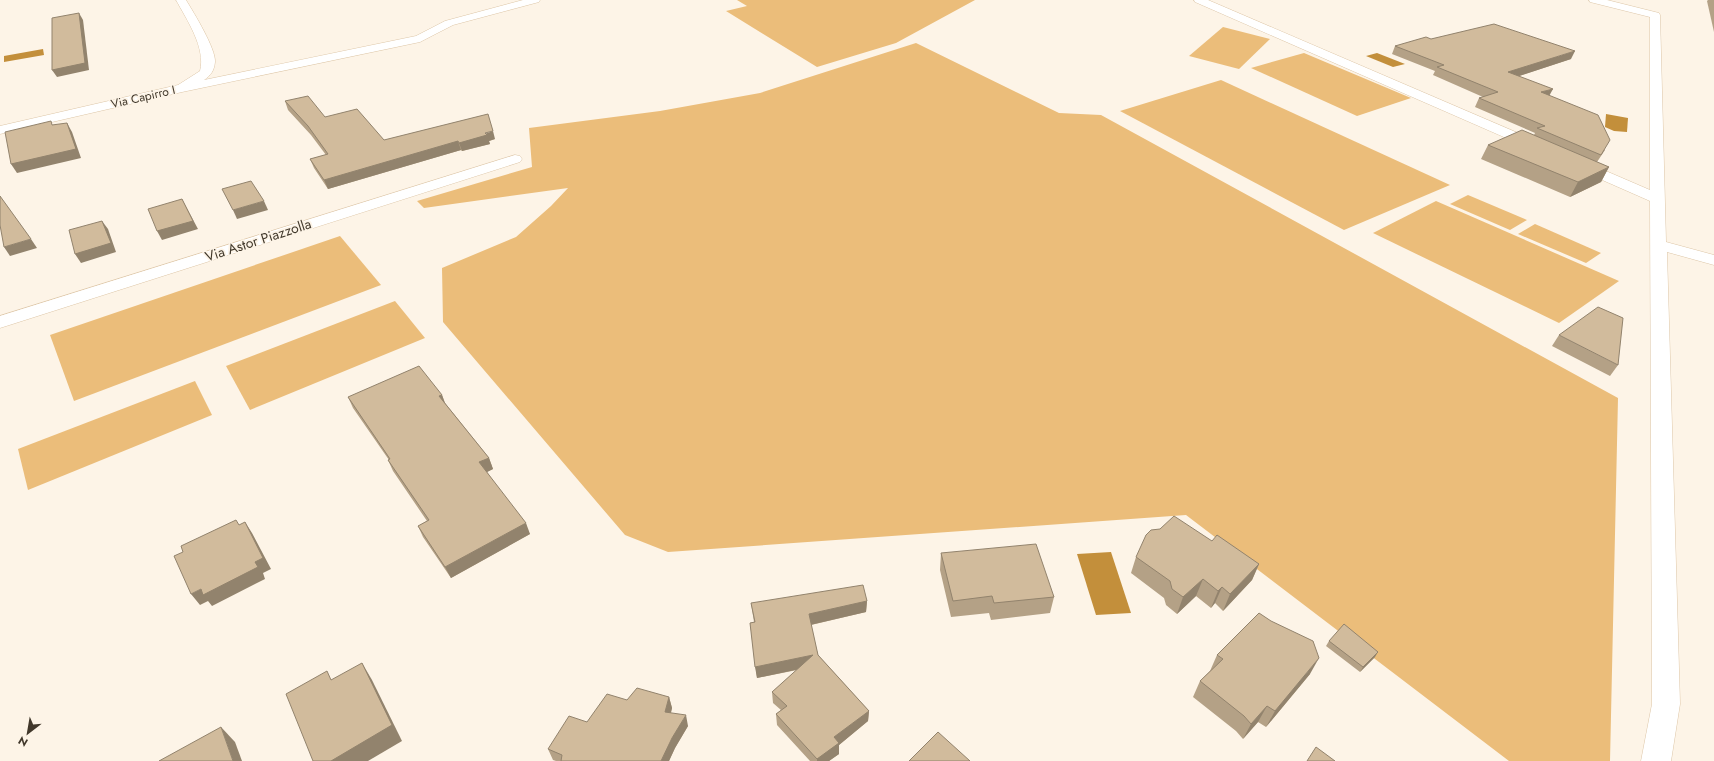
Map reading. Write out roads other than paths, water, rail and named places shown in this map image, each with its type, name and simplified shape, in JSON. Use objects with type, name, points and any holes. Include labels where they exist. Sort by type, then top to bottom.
[{"type":"street","name":"Via Capirro I","points":[[0,130],[182,88],[206,73],[209,61],[197,28],[181,0]]},
{"type":"street","points":[[182,88],[420,39],[449,23],[535,0]]},
{"type":"street","points":[[1199,0],[1548,151]]},
{"type":"street","points":[[1594,0],[1655,15],[1666,704],[1656,761]]},
{"type":"street","name":"Via Astor Piazzolla","points":[[0,322],[515,159]]},
{"type":"street","points":[[1570,161],[1657,199]]},
{"type":"street","points":[[1658,245],[1714,260]]}]
